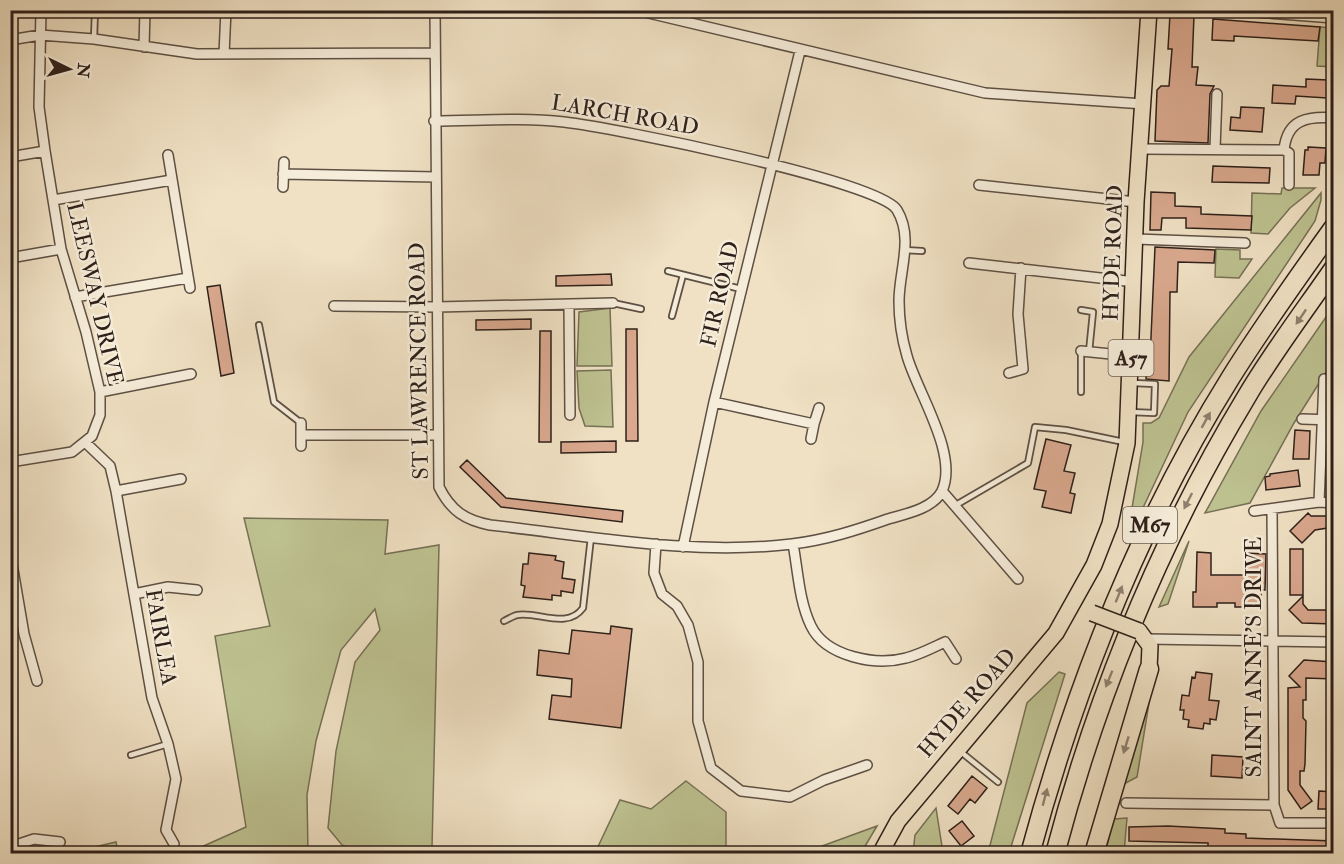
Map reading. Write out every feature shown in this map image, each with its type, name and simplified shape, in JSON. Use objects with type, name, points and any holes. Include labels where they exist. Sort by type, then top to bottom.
[{"type":"highway","name":"M67","points":[[1030,854],[1049,783],[1081,688],[1136,555],[1172,482],[1230,378],[1334,227]]},
{"type":"highway","name":"M67","points":[[1055,854],[1072,790],[1105,689],[1151,574],[1200,477],[1248,394],[1334,268]]},
{"type":"highway","points":[[1094,854],[1149,669]]},
{"type":"main road","name":"HYDE ROAD","points":[[880,854],[898,821],[1056,633],[1094,565],[1110,524],[1126,443],[1135,282],[1136,202],[1142,149],[1149,10]]},
{"type":"main road","points":[[1074,603],[1143,635],[1152,653],[1149,669]]},
{"type":"street","name":"LEESWAY DRIVE","points":[[41,10],[39,107],[45,151],[61,249],[86,332],[100,392],[100,415],[86,443]]},
{"type":"street","points":[[144,47],[145,10]]},
{"type":"street","points":[[224,54],[226,10]]},
{"type":"street","points":[[435,11],[460,10]]},
{"type":"street","points":[[636,10],[800,51],[986,93],[1144,104]]},
{"type":"street","points":[[1229,10],[1334,18]]},
{"type":"street","name":"ST LAWRENCE ROAD","points":[[435,11],[434,121],[439,487],[449,505],[467,520],[683,547],[733,549],[794,544],[841,535],[932,503],[942,491]]},
{"type":"street","points":[[10,40],[40,35],[94,39],[197,54],[435,53]]},
{"type":"street","name":"FIR ROAD","points":[[683,547],[714,402],[800,51]]},
{"type":"street","points":[[1215,149],[1217,94]]},
{"type":"street","points":[[1284,150],[1285,141],[1297,123],[1310,116],[1334,118]]},
{"type":"street","name":"LARCH ROAD","points":[[434,121],[563,122],[660,138],[771,164],[878,195],[895,205],[904,221],[904,250],[899,300],[901,327],[907,357],[945,453],[942,491]]},
{"type":"street","points":[[1142,149],[1284,150],[1289,153],[1289,185]]},
{"type":"street","points":[[10,157],[45,151]]},
{"type":"street","points":[[75,297],[189,283],[168,155]]},
{"type":"street","points":[[283,187],[284,162]]},
{"type":"street","points":[[283,174],[436,177]]},
{"type":"street","points":[[53,200],[172,180]]},
{"type":"street","points":[[980,185],[1136,202]]},
{"type":"street","points":[[1136,239],[1245,243]]},
{"type":"street","points":[[10,258],[61,249]]},
{"type":"street","points":[[969,262],[1135,282]]},
{"type":"street","points":[[1009,373],[1023,369],[1018,314],[1021,268]]},
{"type":"street","points":[[334,306],[437,307],[613,303]]},
{"type":"street","points":[[569,305],[570,416]]},
{"type":"street","points":[[1085,351],[1131,356]]},
{"type":"street","points":[[100,392],[191,374]]},
{"type":"street","points":[[1319,502],[1324,379]]},
{"type":"street","points":[[714,402],[814,424]]},
{"type":"street","points":[[811,439],[819,408]]},
{"type":"street","points":[[1302,419],[1334,420]]},
{"type":"street","points":[[301,423],[301,446]]},
{"type":"street","points":[[301,435],[438,435]]},
{"type":"street","points":[[10,462],[72,453],[86,443]]},
{"type":"street","name":"FAIRLEA","points":[[86,443],[110,466],[116,491],[152,698],[168,744],[176,779],[166,830],[174,844]]},
{"type":"street","points":[[116,491],[182,479]]},
{"type":"street","points":[[942,491],[1018,579]]},
{"type":"street","points":[[1254,511],[1319,502],[1334,503]]},
{"type":"street","name":"SAINT ANNE'S DRIVE","points":[[1272,508],[1275,640],[1274,805]]},
{"type":"street","points":[[656,544],[654,573],[662,594],[677,606],[688,625],[698,662],[698,721],[711,768],[741,791],[790,797],[824,780],[867,765]]},
{"type":"street","points":[[794,544],[803,602],[811,627],[833,648],[865,661],[905,659],[945,642],[956,659]]},
{"type":"street","points":[[10,552],[24,634],[37,681]]},
{"type":"street","points":[[134,594],[168,587],[197,590]]},
{"type":"street","points":[[1143,635],[1334,642]]},
{"type":"street","points":[[1126,803],[1274,805],[1280,823],[1334,823]]},
{"type":"street","points":[[10,847],[34,839],[60,842]]},
{"type":"lane","points":[[94,39],[95,10]]},
{"type":"lane","points":[[904,250],[922,251]]},
{"type":"lane","points":[[668,271],[741,289]]},
{"type":"lane","points":[[672,316],[683,275]]},
{"type":"lane","points":[[613,303],[641,309]]},
{"type":"lane","points":[[1081,310],[1093,312],[1085,351],[1081,392]]},
{"type":"lane","points":[[259,325],[274,402],[301,423]]},
{"type":"lane","points":[[1128,412],[1154,413],[1155,384],[1130,382]]},
{"type":"lane","points":[[956,505],[1028,463],[1035,428],[1066,430],[1126,443]]},
{"type":"lane","points":[[504,621],[517,615],[558,620],[579,614],[583,608],[591,536]]},
{"type":"lane","points":[[131,755],[168,744]]},
{"type":"lane","points":[[957,748],[998,782]]},
{"type":"green space","points":[[1320,27],[1333,28],[1333,67],[1317,66]]},
{"type":"green space","points":[[1282,188],[1315,188],[1290,208],[1268,234],[1251,233],[1252,193],[1281,194]]},
{"type":"green space","points":[[1321,193],[1315,221],[1188,412],[1126,544],[1143,442],[1143,423],[1151,423],[1159,418],[1189,357]]},
{"type":"green space","points":[[1216,249],[1240,250],[1240,259],[1252,259],[1239,278],[1215,277]]},
{"type":"green space","points":[[1333,307],[1333,361],[1294,423],[1250,503],[1205,513],[1261,411]]},
{"type":"green space","points":[[610,308],[612,366],[577,366],[579,312]]},
{"type":"green space","points":[[611,370],[613,427],[585,426],[579,408],[577,371]]},
{"type":"green space","points":[[244,518],[388,520],[385,554],[439,545],[432,848],[476,853],[361,853],[342,845],[328,828],[336,751],[355,662],[380,630],[375,609],[341,650],[316,741],[307,795],[308,853],[188,853],[246,827],[215,636],[270,626]]},
{"type":"green space","points":[[1189,541],[1168,604],[1159,607]]},
{"type":"green space","points":[[1059,672],[1065,674],[1009,853],[988,853],[1027,703]]},
{"type":"green space","points":[[1150,697],[1137,777],[1124,784]]},
{"type":"green space","points":[[686,781],[726,812],[726,853],[595,853],[620,800],[651,809]]},
{"type":"green space","points":[[936,808],[943,853],[913,853],[915,835]]},
{"type":"green space","points":[[1127,818],[1124,853],[1105,853],[1114,819]]},
{"type":"green space","points":[[877,826],[861,853],[803,853]]},
{"type":"green space","points":[[116,842],[118,853],[69,853]]},
{"type":"building","points":[[1170,14],[1194,15],[1192,67],[1198,67],[1196,85],[1214,86],[1210,94],[1208,143],[1155,141],[1157,90],[1161,86],[1169,86],[1172,49],[1168,49]]},
{"type":"building","points":[[1213,19],[1320,27],[1318,41],[1234,36],[1234,41],[1212,40]]},
{"type":"building","points":[[1306,79],[1328,80],[1327,98],[1296,96],[1295,104],[1272,103],[1273,85],[1306,87]]},
{"type":"building","points":[[1241,107],[1264,108],[1262,132],[1230,130],[1231,117],[1240,118]]},
{"type":"building","points":[[1308,147],[1326,148],[1325,163],[1320,163],[1319,175],[1303,175],[1305,150],[1308,150]]},
{"type":"building","points":[[1213,166],[1270,168],[1269,183],[1212,182]]},
{"type":"building","points":[[1151,192],[1175,193],[1175,206],[1201,207],[1201,214],[1252,216],[1251,230],[1186,228],[1186,218],[1162,218],[1161,230],[1150,230]]},
{"type":"building","points":[[1155,247],[1215,250],[1214,263],[1178,262],[1177,292],[1170,292],[1169,381],[1146,379],[1147,360],[1150,360]]},
{"type":"building","points":[[611,274],[612,285],[556,286],[556,276]]},
{"type":"building","points":[[220,285],[234,373],[221,376],[207,287]]},
{"type":"building","points":[[531,319],[531,329],[476,330],[476,320]]},
{"type":"building","points":[[626,329],[637,329],[638,441],[626,441]]},
{"type":"building","points":[[540,331],[551,331],[551,442],[539,442]]},
{"type":"building","points":[[1295,430],[1310,431],[1309,459],[1293,459]]},
{"type":"building","points":[[1046,439],[1071,445],[1064,471],[1075,473],[1070,493],[1075,494],[1071,513],[1042,507],[1046,491],[1034,489]]},
{"type":"building","points":[[616,441],[616,452],[561,453],[561,442]]},
{"type":"building","points":[[467,460],[506,498],[623,511],[622,522],[501,507],[460,467]]},
{"type":"building","points":[[1298,470],[1300,486],[1266,490],[1265,477],[1270,474]]},
{"type":"building","points":[[1308,513],[1311,516],[1334,516],[1334,527],[1315,530],[1302,543],[1290,531]]},
{"type":"building","points":[[1290,549],[1303,549],[1303,595],[1290,595]]},
{"type":"building","points":[[1197,552],[1211,553],[1211,575],[1244,575],[1244,553],[1266,554],[1265,590],[1261,590],[1261,607],[1235,607],[1235,603],[1217,603],[1217,607],[1193,607],[1193,592],[1196,592]]},
{"type":"building","points":[[529,553],[556,556],[555,560],[564,562],[562,578],[575,580],[573,593],[561,591],[561,596],[552,595],[552,600],[523,597],[525,586],[521,585],[523,564],[528,564]]},
{"type":"building","points":[[1303,596],[1303,604],[1308,610],[1334,610],[1334,624],[1302,623],[1289,610]]},
{"type":"building","points":[[611,626],[632,629],[621,728],[549,719],[552,695],[571,697],[572,679],[537,675],[539,650],[569,654],[572,630],[610,634]]},
{"type":"building","points":[[1304,660],[1334,662],[1334,679],[1306,678],[1306,700],[1303,700],[1303,718],[1306,721],[1305,764],[1304,771],[1300,771],[1300,785],[1312,801],[1301,809],[1288,790],[1288,688],[1300,687],[1289,676]]},
{"type":"building","points":[[1196,672],[1212,674],[1209,700],[1219,701],[1216,720],[1210,719],[1210,724],[1204,723],[1203,729],[1188,727],[1189,720],[1183,719],[1184,710],[1180,710],[1182,695],[1189,696],[1192,677],[1195,678]]},
{"type":"building","points":[[1212,755],[1243,757],[1242,778],[1211,776]]},
{"type":"building","points":[[972,776],[987,788],[975,803],[970,799],[958,814],[948,806]]},
{"type":"building","points":[[1319,791],[1334,792],[1334,809],[1318,809]]},
{"type":"building","points":[[962,821],[974,836],[961,846],[949,831]]},
{"type":"building","points":[[1168,826],[1225,829],[1225,833],[1246,834],[1246,838],[1334,841],[1334,854],[1228,854],[1208,852],[1208,843],[1129,841],[1129,827]]}]
